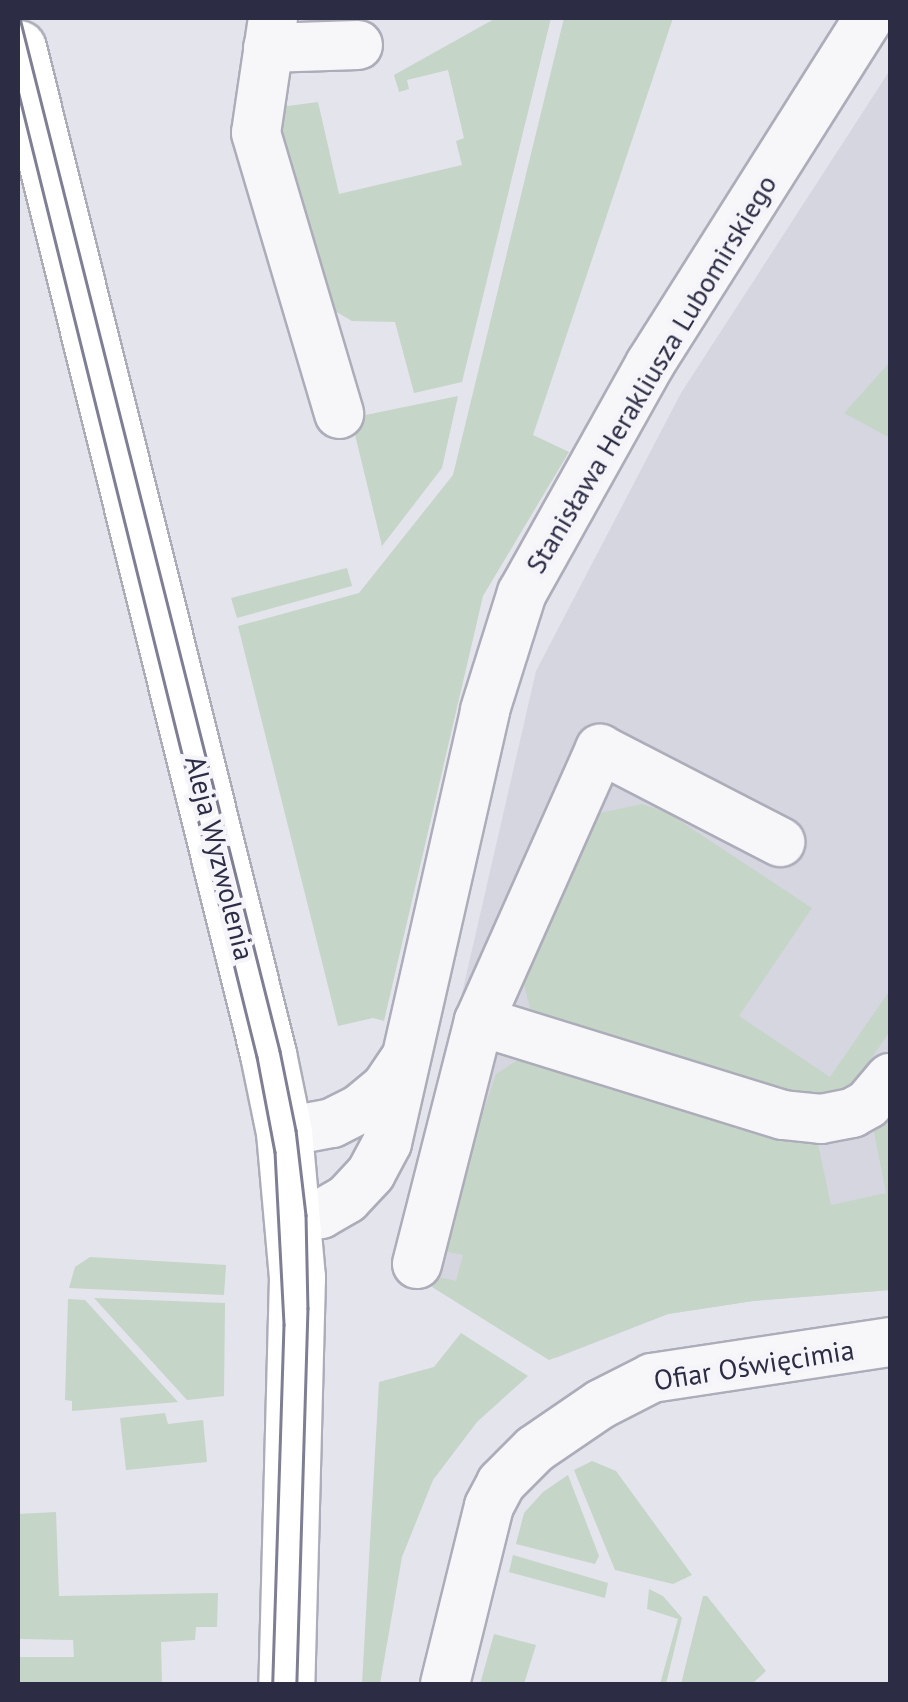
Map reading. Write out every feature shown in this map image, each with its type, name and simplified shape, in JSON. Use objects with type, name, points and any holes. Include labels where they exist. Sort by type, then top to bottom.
[{"type":"street","name":"Stanisława Herakliusza Lubomirskiego","points":[[294,1217],[332,1209],[371,1174],[386,1142],[485,710],[506,633],[522,592],[650,364],[869,18]]},
{"type":"street","points":[[339,414],[256,133],[271,33],[358,45]]},
{"type":"street","name":"Aleja Wyzwolenia","points":[[21,73],[268,1054],[284,1132],[294,1217],[296,1308],[286,1684]]},
{"type":"street","points":[[417,1264],[479,1021],[600,749],[780,842]]},
{"type":"street","points":[[479,1021],[783,1115],[821,1119],[852,1114],[868,1104],[890,1078]]},
{"type":"street","name":"Stanisława Herakliusza Lubomirskiego","points":[[284,1132],[332,1123],[366,1104],[396,1075],[411,1043]]},
{"type":"street","name":"Ofiar Oświęcimia","points":[[445,1684],[492,1498],[513,1469],[545,1442],[600,1404],[652,1378],[890,1342]]},
{"type":"shaded area","points":[[890,70],[890,1290],[753,1301],[668,1314],[556,1358],[401,1259],[536,671],[681,393]]},
{"type":"green space","points":[[496,18],[551,18],[462,382],[414,393],[395,322],[352,321],[328,307],[273,108],[318,102],[339,194],[462,165],[456,141],[464,138],[448,70],[407,80],[409,89],[399,92],[394,75]]},
{"type":"green space","points":[[564,18],[673,18],[533,435],[569,452],[483,596],[384,1021],[373,1018],[338,1026],[238,626],[359,593],[453,475]]},
{"type":"green space","points":[[890,362],[890,438],[844,413]]},
{"type":"green space","points":[[458,396],[442,468],[382,546],[351,418]]},
{"type":"green space","points":[[347,568],[352,586],[237,618],[231,598]]},
{"type":"green space","points":[[642,804],[668,813],[812,908],[739,1016],[830,1077],[890,990],[890,1031],[852,1087],[812,1105],[540,1020],[531,1011],[521,974],[595,814]]},
{"type":"green space","points":[[529,1053],[816,1134],[831,1205],[886,1193],[873,1127],[890,1121],[890,1290],[753,1301],[668,1314],[549,1360],[432,1287],[438,1277],[456,1281],[463,1255],[436,1249],[496,1074]]},
{"type":"green space","points":[[90,1257],[226,1265],[224,1295],[69,1288],[75,1267]]},
{"type":"green space","points":[[94,1298],[225,1303],[224,1396],[187,1400]]},
{"type":"green space","points":[[68,1299],[85,1300],[178,1402],[72,1411],[72,1401],[65,1400]]},
{"type":"green space","points":[[461,1333],[528,1376],[477,1422],[433,1480],[402,1557],[380,1684],[362,1684],[379,1382],[434,1367]]},
{"type":"green space","points":[[165,1413],[168,1424],[203,1420],[207,1462],[126,1470],[120,1418]]},
{"type":"green space","points":[[592,1461],[616,1471],[692,1575],[673,1584],[615,1570],[574,1470]]},
{"type":"green space","points":[[568,1475],[599,1556],[595,1564],[516,1544],[524,1513],[543,1492]]},
{"type":"green space","points":[[56,1512],[59,1596],[218,1593],[217,1627],[196,1627],[195,1640],[161,1642],[162,1684],[18,1684],[19,1657],[74,1657],[73,1640],[19,1639],[18,1514]]},
{"type":"green space","points":[[513,1555],[608,1583],[605,1598],[509,1572]]},
{"type":"green space","points":[[649,1589],[663,1596],[682,1618],[666,1684],[660,1684],[678,1619],[647,1609]]},
{"type":"green space","points":[[703,1596],[707,1596],[766,1671],[752,1684],[681,1684]]},
{"type":"green space","points":[[494,1634],[536,1645],[524,1684],[480,1684]]},
{"type":"tram line","points":[[20,18],[280,1051],[296,1130],[306,1215],[308,1308],[297,1684]]},
{"type":"tram line","points":[[18,90],[257,1057],[275,1152],[284,1325],[273,1684]]}]
